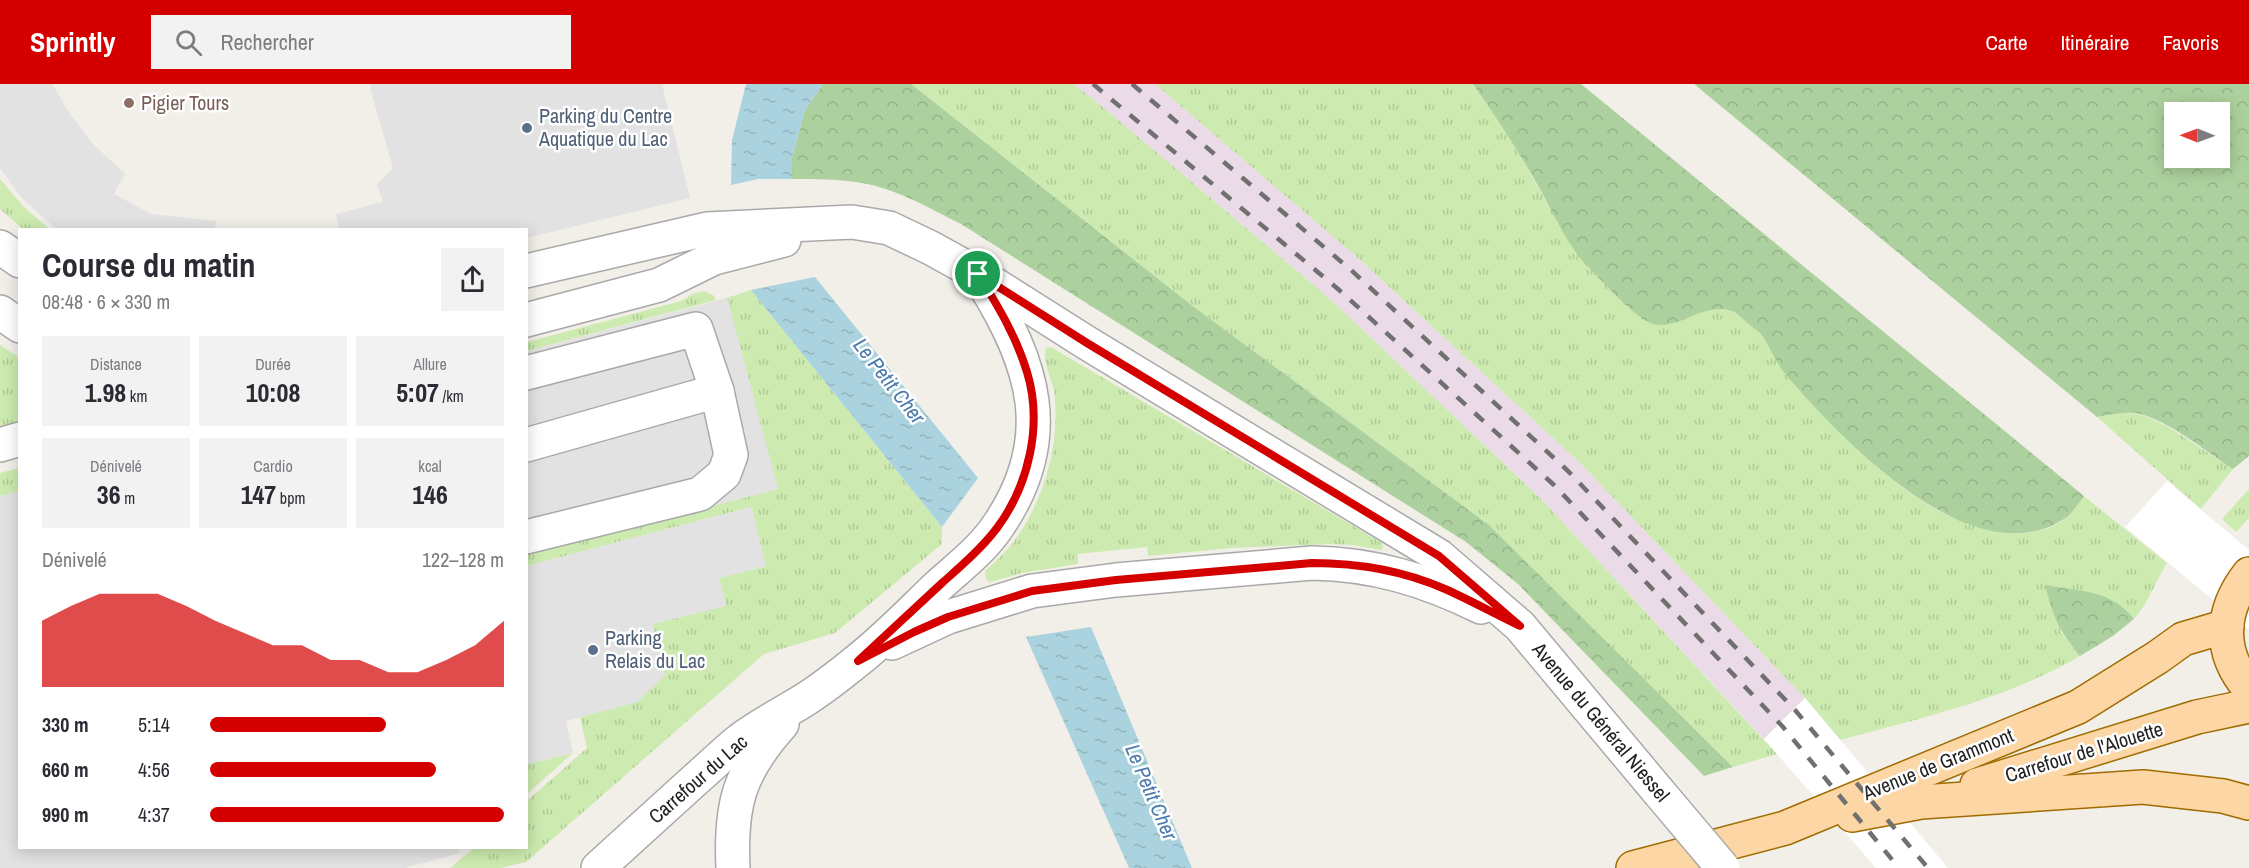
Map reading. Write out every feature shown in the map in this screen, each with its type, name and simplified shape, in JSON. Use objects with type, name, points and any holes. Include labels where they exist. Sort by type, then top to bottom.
[{"type":"main road","points":[[2249,574],[2233,598],[2227,626],[2227,644],[2232,662],[2249,688]]},
{"type":"main road","name":"Avenue de Grammont","points":[[1633,868],[1785,828],[2078,706],[2183,639],[2227,626]]},
{"type":"main road","name":"Carrefour de l'Alouette","points":[[1785,828],[1921,802],[2197,717],[2249,706]]},
{"type":"main road","name":"Carrefour de l'Alouette","points":[[1921,802],[2143,787],[2223,796],[2249,803]]},
{"type":"street","name":"Avenue du Général Niessel","points":[[528,319],[659,285],[714,258],[852,222]]},
{"type":"street","name":"Avenue du Général Niessel","points":[[528,271],[706,230],[852,222],[889,228],[978,274],[1087,343],[1439,556],[1520,626],[1723,868]]},
{"type":"street","points":[[0,247],[18,260]]},
{"type":"street","name":"Carrefour du Lac","points":[[598,868],[738,742],[806,699],[858,661],[976,551],[997,528],[1018,491],[1025,473],[1030,455],[1034,413],[1028,374],[1006,319],[978,274]]},
{"type":"street","points":[[0,312],[18,325]]},
{"type":"street","points":[[528,372],[696,329],[717,392],[732,455],[724,474],[700,494],[528,537]]},
{"type":"street","points":[[528,444],[717,392]]},
{"type":"street","points":[[0,445],[18,440]]},
{"type":"street","name":"Carrefour du Lac","points":[[858,661],[948,617],[1032,591],[1116,580],[1312,563],[1341,563],[1409,577],[1443,588],[1520,626]]},
{"type":"street","name":"Carrefour du Lac","points":[[733,868],[732,845],[735,813],[748,770],[758,751],[806,699]]},
{"type":"shaded area","points":[[0,84],[53,84],[67,110],[92,143],[125,174],[114,194],[151,214],[216,221],[215,228],[55,228],[21,197],[0,168]]},
{"type":"shaded area","name":"Parking du Centre Aquatique du Lac","points":[[371,84],[662,84],[690,198],[528,238],[528,228],[339,228],[336,214],[383,202],[377,184],[393,168],[370,88]]},
{"type":"shaded area","points":[[1073,84],[1155,84],[1358,258],[1580,463],[1805,698],[1764,739],[1540,498],[1329,298]]},
{"type":"shaded area","points":[[727,298],[778,489],[528,554],[528,351]]},
{"type":"shaded area","points":[[18,491],[18,849],[458,849],[460,853],[405,868],[0,868],[0,496]]},
{"type":"shaded area","name":"Parking Relais du Lac","points":[[751,507],[766,566],[719,578],[726,606],[653,624],[665,676],[637,702],[566,721],[573,753],[528,764],[528,566]]},
{"type":"green space","points":[[823,84],[911,84],[1194,307],[1489,525],[1733,767],[1704,776],[1518,584],[1466,542],[961,224],[913,200],[875,186],[845,181],[792,179],[792,157],[805,110]]},
{"type":"green space","points":[[911,84],[1073,84],[1098,103],[1329,298],[1540,498],[1777,754],[1733,767],[1489,525],[1194,307]]},
{"type":"green space","points":[[1155,84],[1473,84],[1502,124],[1565,234],[1669,325],[1692,315],[1719,309],[1727,309],[1741,317],[1762,336],[1779,362],[1848,439],[1898,484],[1926,503],[1956,519],[1988,530],[2020,534],[2042,530],[2062,521],[2084,496],[2167,563],[2144,606],[2134,619],[2117,603],[2096,594],[2060,631],[2080,656],[2052,671],[1993,696],[1840,740],[1805,698],[1580,463],[1358,258]]},
{"type":"green space","points":[[1473,84],[1581,84],[2084,496],[2067,517],[2031,532],[1992,531],[1953,518],[1913,494],[1875,465],[1841,434],[1787,376],[1761,334],[1735,312],[1722,309],[1711,310],[1672,324],[1662,325],[1653,324],[1637,315],[1581,260],[1562,231],[1517,150]]},
{"type":"green space","points":[[1694,84],[2249,84],[2249,456],[2233,469],[2179,432],[2156,420],[2138,414],[2097,417]]},
{"type":"green space","points":[[0,179],[23,206],[48,228],[22,228],[0,209]]},
{"type":"green space","points":[[751,290],[942,527],[942,544],[835,633],[764,654],[526,862],[501,868],[450,868],[473,849],[528,849],[528,800],[587,748],[580,717],[637,702],[653,624],[725,606],[719,578],[766,566],[751,507],[528,566],[528,554],[777,489],[727,298]]},
{"type":"green space","points":[[704,291],[713,295],[716,300],[528,351],[528,342],[681,301],[694,293]]},
{"type":"green space","points":[[0,345],[18,357],[18,429],[0,434]]},
{"type":"green space","points":[[1047,347],[1051,347],[1382,543],[1383,549],[1330,544],[1231,548],[1148,556],[1147,547],[1078,554],[1078,564],[1022,573],[990,582],[986,579],[985,571],[1010,546],[1027,521],[1049,468],[1056,410],[1054,391],[1045,357]]},
{"type":"green space","points":[[2122,412],[2143,415],[2167,426],[2233,469],[2201,509],[2097,417]]},
{"type":"green space","points":[[18,468],[18,491],[0,496],[0,473]]},
{"type":"green space","points":[[2249,489],[2249,518],[2236,532],[2222,519]]},
{"type":"green space","points":[[2045,585],[2105,597],[2126,609],[2134,619],[2113,636],[2080,656],[2058,623]]},
{"type":"green space","points":[[573,753],[528,793],[528,764]]},
{"type":"water","points":[[746,84],[823,84],[805,110],[792,157],[792,179],[758,179],[731,185],[732,140]]},
{"type":"water","name":"Le Petit Cher","points":[[815,277],[978,478],[942,527],[751,290]]},
{"type":"water","name":"Le Petit Cher","points":[[1091,627],[1192,868],[1129,868],[1026,637]]},
{"type":"pier","points":[[2167,481],[2249,550],[2249,630],[2125,527]]},
{"type":"pier","points":[[1805,698],[1948,868],[1876,868],[1764,739]]},
{"type":"railway","points":[[1093,84],[1338,289],[1554,485],[1783,727],[1899,868]]},
{"type":"railway","points":[[1132,84],[1351,270],[1568,471],[1795,710],[1928,868]]},
{"type":"place","name":"Pigier Tours","points":[[129,103]]},
{"type":"place","name":"Parking du Centre Aquatique du Lac","points":[[527,128]]},
{"type":"place","name":"Parking Relais du Lac","points":[[593,650]]},
{"type":"route","points":[[978,274],[1087,343],[1439,556],[1520,626],[1443,588],[1409,577],[1341,563],[1312,563],[1116,580],[1032,591],[948,617],[858,661],[976,551],[997,528],[1010,507],[1025,473],[1033,436],[1034,413],[1028,374],[1006,319],[978,274]]}]
